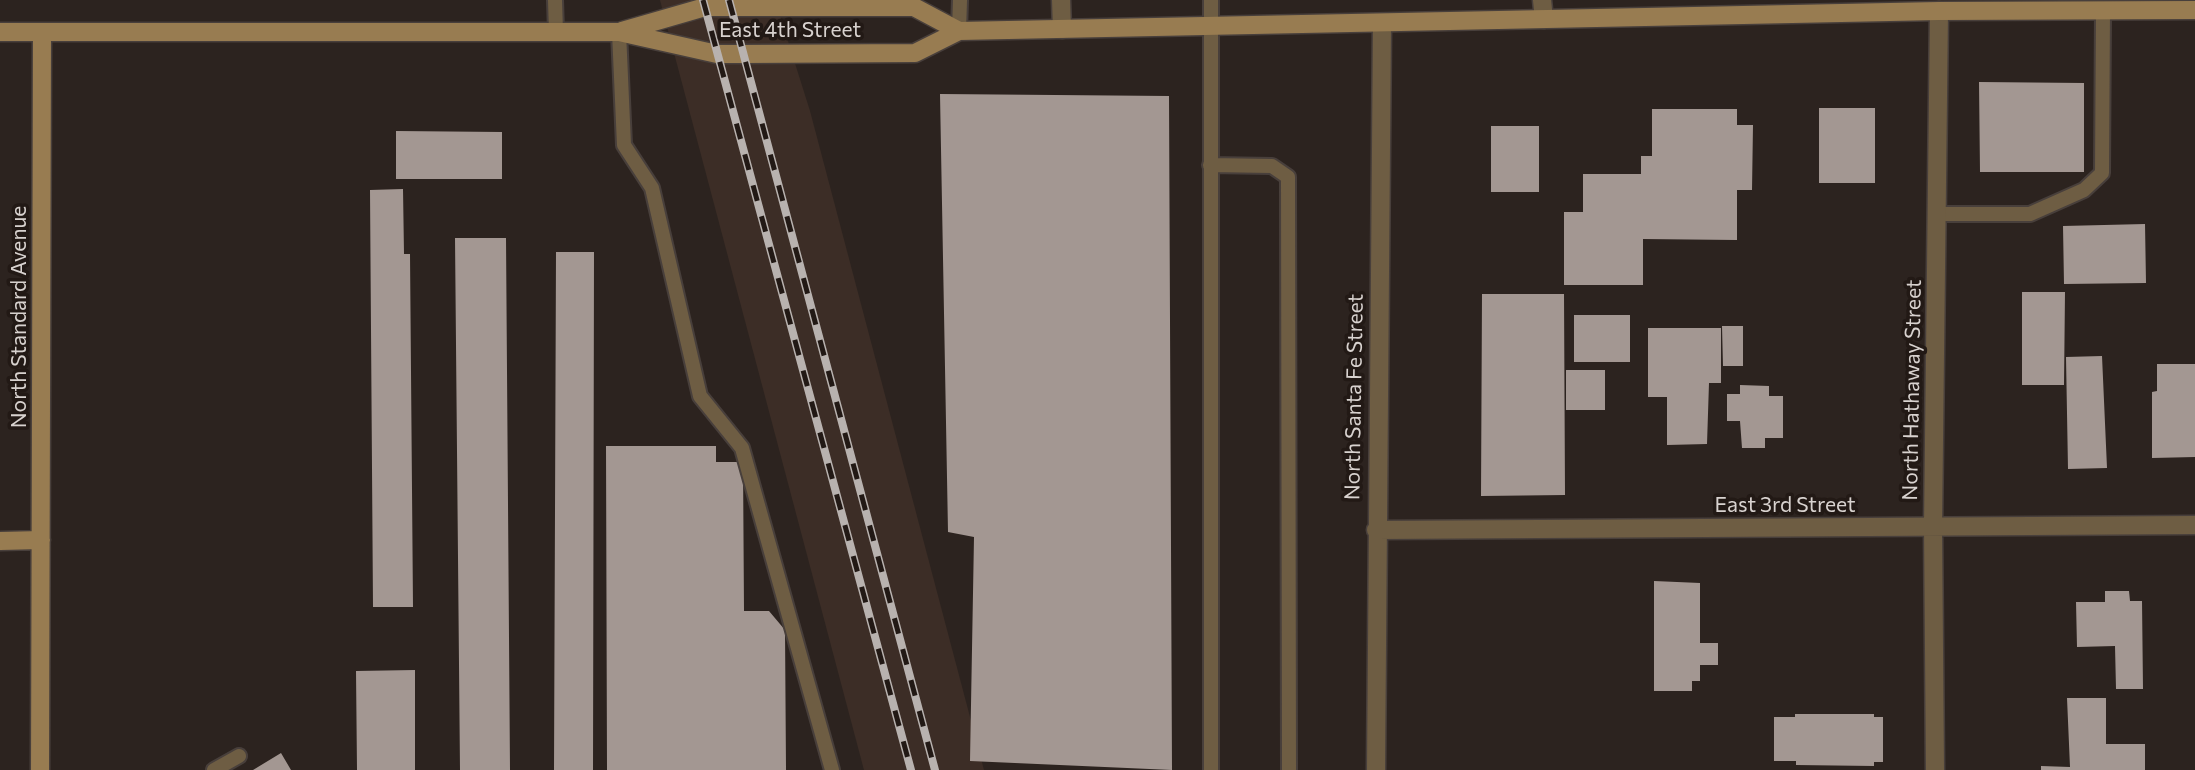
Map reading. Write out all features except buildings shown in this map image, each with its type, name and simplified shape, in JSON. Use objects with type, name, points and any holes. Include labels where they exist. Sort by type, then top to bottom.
[{"type":"main road","name":"East 4th Street","points":[[0,32],[619,32],[717,54],[743,54],[915,52],[959,31],[1939,12],[2030,5],[2103,11],[2195,10]]},
{"type":"main road","name":"East 4th Street","points":[[619,32],[705,7],[914,7],[959,31]]},
{"type":"main road","name":"North Standard Avenue","points":[[40,770],[42,32]]},
{"type":"main road","points":[[0,541],[41,540]]},
{"type":"street","points":[[1061,0],[1062,29]]},
{"type":"street","points":[[1542,0],[1544,19]]},
{"type":"street","name":"North Hathaway Street","points":[[1935,770],[1933,526],[1939,12]]},
{"type":"street","name":"North Santa Fe Street","points":[[1376,770],[1382,24]]},
{"type":"street","name":"East 3rd Street","points":[[1376,530],[2195,525]]},
{"type":"lane","points":[[555,0],[556,32]]},
{"type":"lane","points":[[959,31],[960,0]]},
{"type":"lane","points":[[1211,0],[1211,770]]},
{"type":"lane","points":[[1937,214],[2030,214],[2084,190],[2102,173],[2103,11]]},
{"type":"lane","points":[[619,32],[624,145],[652,188],[700,396],[742,448],[832,770]]},
{"type":"lane","points":[[1210,164],[1272,166],[1288,177],[1289,770]]},
{"type":"lane","points":[[214,770],[239,756]]},
{"type":"shaded area","points":[[660,0],[775,0],[810,111],[984,770],[864,770]]},
{"type":"railway","points":[[703,0],[911,770]]},
{"type":"railway","points":[[729,0],[935,770]]}]
